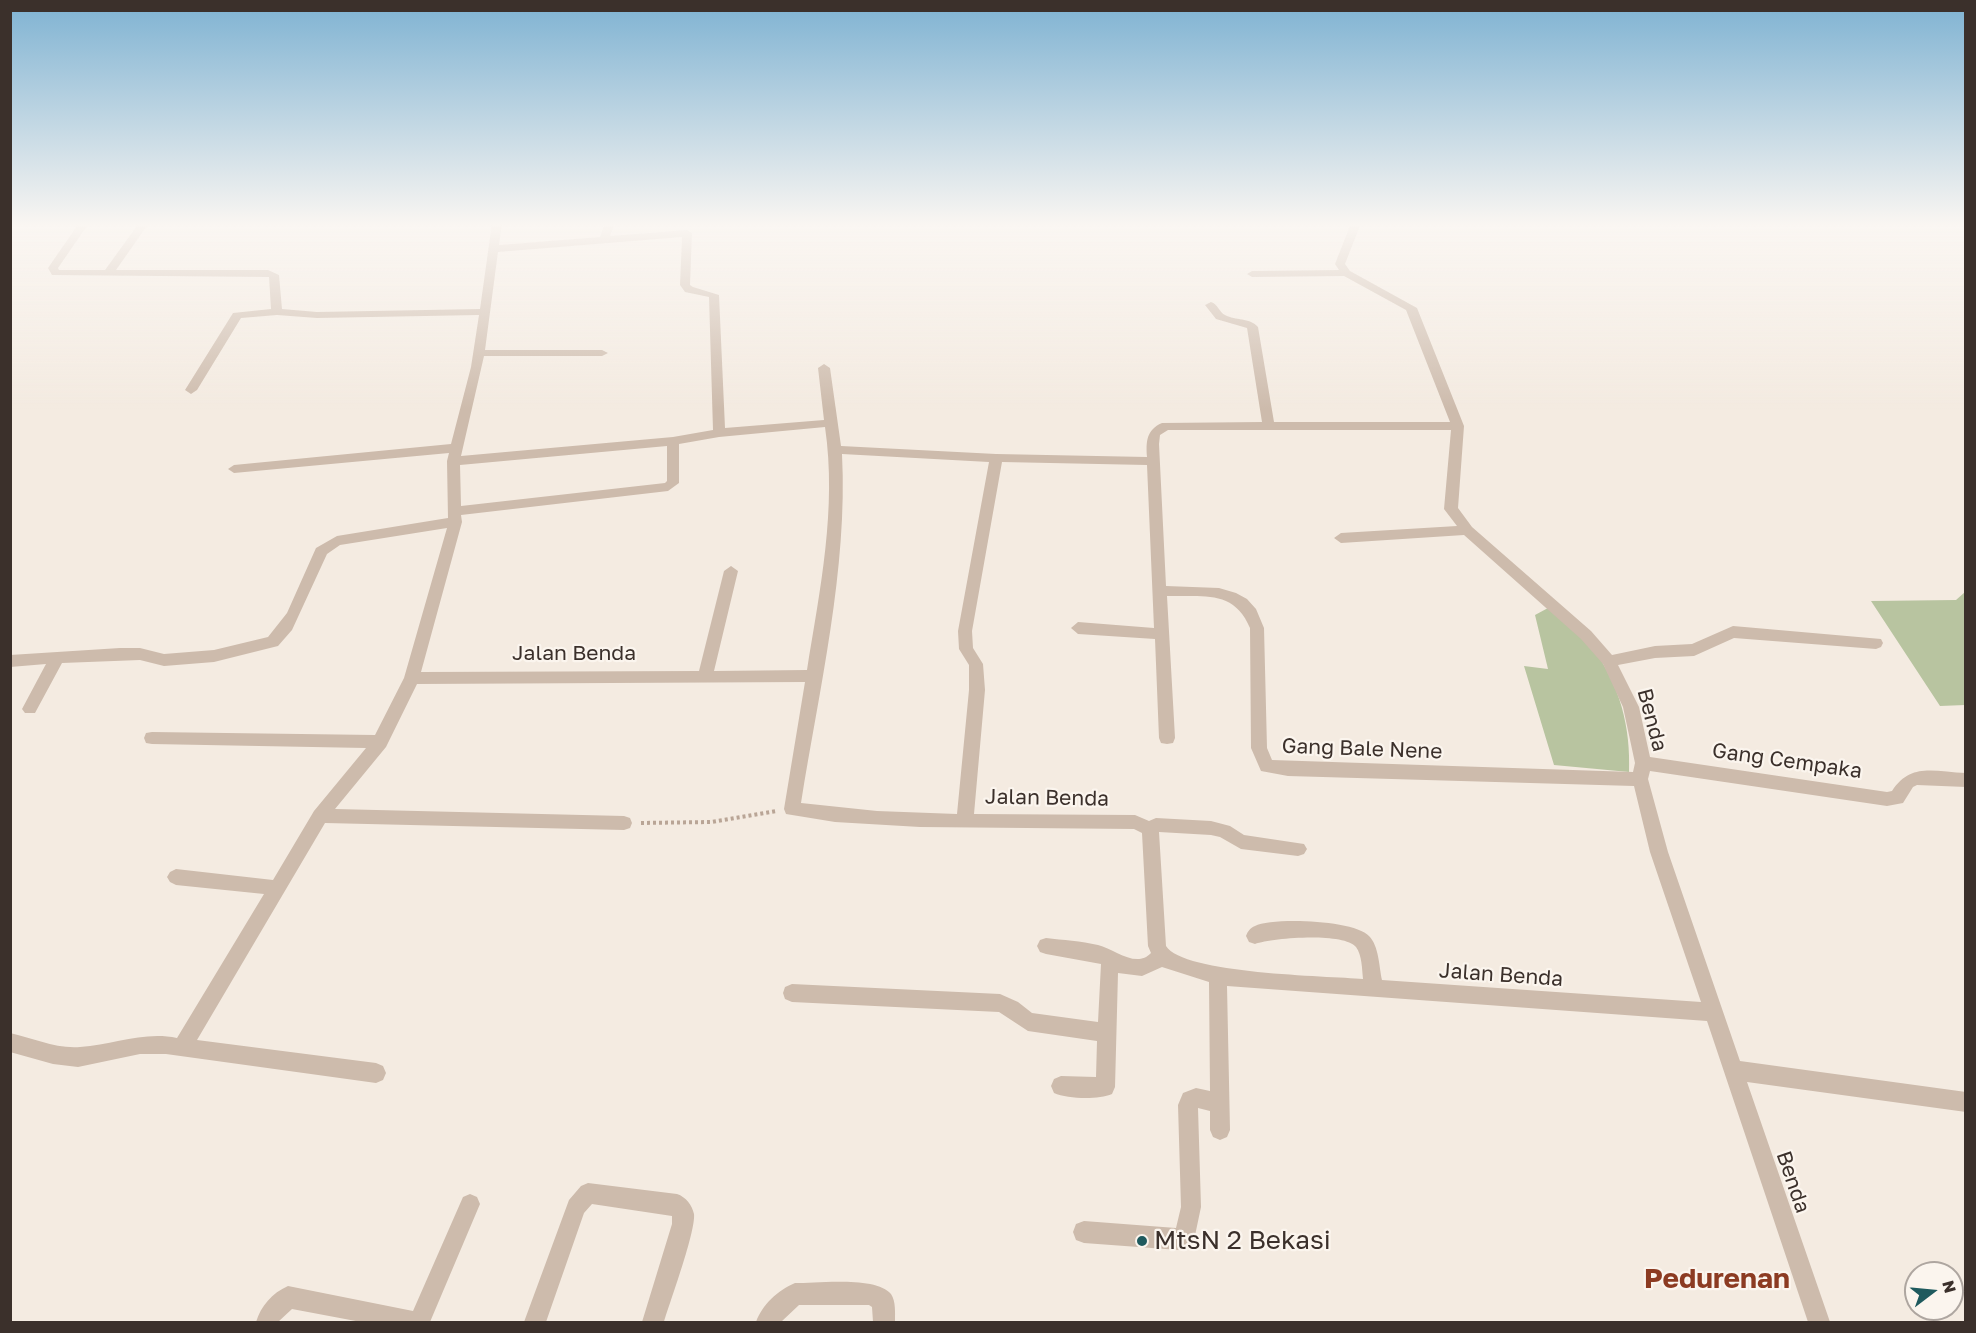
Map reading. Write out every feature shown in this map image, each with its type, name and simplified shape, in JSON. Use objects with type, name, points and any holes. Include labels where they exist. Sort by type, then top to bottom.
[{"type":"street","points":[[277,285],[277,312]]},
{"type":"street","points":[[182,1048],[321,816],[380,742],[412,678],[456,517],[454,455],[479,353],[488,285]]},
{"type":"street","points":[[685,285],[689,290],[714,295],[718,434]]},
{"type":"street","name":"Benda","points":[[1369,285],[1411,308],[1458,426],[1451,509],[1467,530],[1586,635],[1609,661],[1631,707],[1641,771],[1659,852],[1819,1323]]},
{"type":"street","points":[[1211,305],[1220,317],[1249,324],[1251,327],[1269,426]]},
{"type":"street","points":[[192,390],[237,315],[277,312],[317,315],[484,312]]},
{"type":"street","points":[[479,353],[602,353]]},
{"type":"street","points":[[792,808],[830,572],[837,472],[824,368]]},
{"type":"street","points":[[234,469],[673,441],[718,434],[831,423]]},
{"type":"street","points":[[1167,738],[1153,461],[1153,434],[1156,429],[1166,426],[1458,426]]},
{"type":"street","points":[[10,661],[140,654],[164,660],[214,656],[273,642],[279,638],[289,620],[321,551],[329,545],[337,541],[456,517],[668,487],[673,483],[673,441]]},
{"type":"street","points":[[836,450],[996,458],[1153,461]]},
{"type":"street","points":[[965,820],[977,690],[976,664],[966,649],[965,631],[996,458]]},
{"type":"street","points":[[1341,538],[1467,530]]},
{"type":"street","points":[[705,676],[730,571]]},
{"type":"street","name":"Gang Bale Nene","points":[[1160,591],[1231,594],[1245,603],[1253,613],[1257,628],[1259,748],[1267,766],[1288,769],[1641,771]]},
{"type":"street","points":[[1078,628],[1162,634]]},
{"type":"street","points":[[1609,661],[1655,652],[1694,650],[1733,632],[1876,643]]},
{"type":"street","points":[[30,709],[57,657]]},
{"type":"street","name":"Jalan Benda","points":[[412,678],[814,676]]},
{"type":"street","points":[[152,738],[380,742]]},
{"type":"street","name":"Gang Cempaka","points":[[1641,771],[1887,799],[1897,798],[1907,782],[1916,778],[1965,780]]},
{"type":"street","name":"Jalan Benda","points":[[792,808],[830,814],[965,820],[1135,822],[1150,829],[1156,825],[1211,828],[1224,831],[1241,842],[1298,849]]},
{"type":"street","points":[[321,816],[624,823]]},
{"type":"street","points":[[1046,946],[1100,954],[1116,963],[1143,969],[1154,964],[1161,956],[1157,946],[1150,829]]},
{"type":"street","points":[[176,877],[277,888]]},
{"type":"street","points":[[1255,936],[1260,932],[1339,931],[1356,935],[1364,943],[1374,988]]},
{"type":"street","name":"Jalan Benda","points":[[1161,956],[1170,962],[1218,976],[1715,1012]]},
{"type":"street","points":[[1061,1086],[1105,1087],[1109,966],[1116,963]]},
{"type":"street","points":[[1218,976],[1220,1130]]},
{"type":"street","points":[[792,993],[1000,1003],[1011,1008],[1028,1022],[1107,1033]]},
{"type":"street","points":[[10,1042],[75,1057],[144,1042],[376,1073]]},
{"type":"street","points":[[1734,1070],[1965,1102]]},
{"type":"street","points":[[1084,1232],[1179,1239],[1185,1237],[1191,1207],[1188,1105],[1190,1100],[1196,1098],[1221,1103]]},
{"type":"street","points":[[535,1323],[576,1207],[588,1193],[677,1204],[683,1213],[683,1224],[653,1323]]},
{"type":"street","points":[[267,1323],[272,1312],[288,1297],[417,1323],[470,1204]]},
{"type":"street","points":[[767,1323],[780,1306],[795,1294],[873,1294],[883,1302],[884,1323]]},
{"type":"path","points":[[624,823],[711,822],[792,808]]},
{"type":"green space","points":[[1965,592],[1965,705],[1940,706],[1871,601],[1956,600]]},
{"type":"green space","points":[[1548,608],[1588,643],[1610,677],[1626,723],[1629,772],[1554,765],[1524,666],[1548,669],[1535,615]]},
{"type":"place","name":"MtsN 2 Bekasi","points":[[1142,1241]]},
{"type":"district","name":"Pedurenan","points":[[1717,1279]]}]
